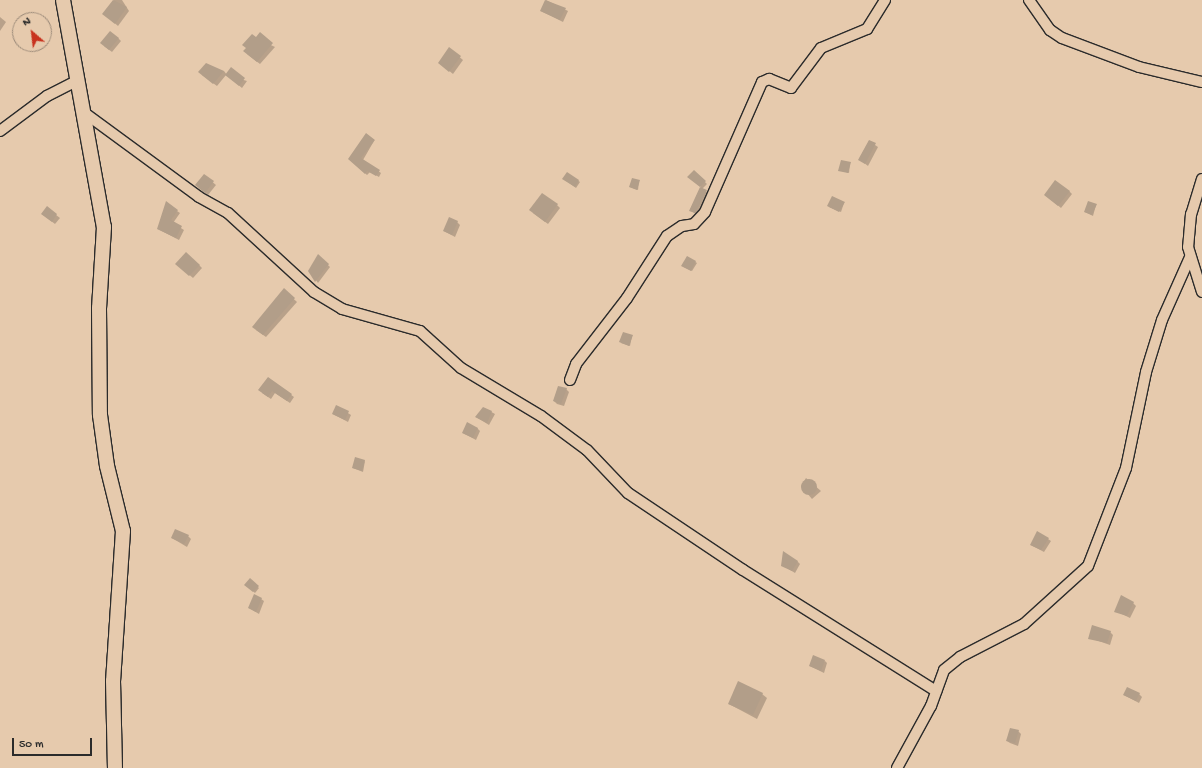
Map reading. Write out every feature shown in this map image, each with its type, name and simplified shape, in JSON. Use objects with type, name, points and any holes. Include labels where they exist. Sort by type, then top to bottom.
[{"type":"main road","points":[[63,0],[76,81],[104,228],[99,308],[100,415],[107,466],[123,531],[113,682],[114,768]]},
{"type":"street","points":[[570,380],[576,364],[627,298],[667,236],[682,226],[694,224],[704,212],[762,82],[769,79],[792,88],[821,48],[867,29],[885,0]]},
{"type":"street","points":[[1029,0],[1050,30],[1062,38],[1139,67],[1202,82]]},
{"type":"street","points":[[0,131],[47,96],[76,81]]},
{"type":"street","points":[[82,111],[199,197],[228,213],[314,292],[342,309],[420,331],[467,372],[541,416],[587,450],[628,493],[743,570],[936,691]]},
{"type":"street","points":[[1202,179],[1191,214],[1190,256],[1202,292]]},
{"type":"street","points":[[897,768],[951,663],[1024,624],[1088,566],[1126,468],[1138,403],[1162,320],[1190,256]]},
{"type":"building","points":[[113,0],[127,7],[115,24],[102,14]]},
{"type":"building","points":[[545,0],[566,8],[560,20],[540,11]]},
{"type":"building","points":[[110,31],[119,38],[109,50],[100,43]]},
{"type":"building","points":[[260,32],[273,43],[257,62],[243,51],[246,48],[242,45],[252,34],[256,37]]},
{"type":"building","points":[[449,47],[461,56],[449,72],[438,63]]},
{"type":"building","points":[[206,63],[224,71],[213,84],[198,72]]},
{"type":"building","points":[[231,67],[245,78],[239,86],[225,75]]},
{"type":"building","points":[[366,133],[375,140],[361,158],[380,170],[376,176],[367,171],[365,174],[348,159]]},
{"type":"building","points":[[869,140],[876,143],[865,164],[858,160]]},
{"type":"building","points":[[841,160],[851,162],[848,173],[838,171]]},
{"type":"building","points":[[694,170],[706,181],[700,187],[687,177]]},
{"type":"building","points":[[567,172],[579,180],[575,187],[562,179]]},
{"type":"building","points":[[204,174],[214,181],[205,193],[195,185]]},
{"type":"building","points":[[632,178],[640,180],[637,190],[629,187]]},
{"type":"building","points":[[1055,180],[1070,191],[1058,206],[1044,195]]},
{"type":"building","points":[[700,187],[707,190],[695,213],[689,211]]},
{"type":"building","points":[[542,193],[558,204],[545,222],[529,210]]},
{"type":"building","points":[[832,196],[845,202],[839,212],[827,206]]},
{"type":"building","points":[[166,201],[178,210],[171,220],[182,226],[176,238],[157,229]]},
{"type":"building","points":[[1088,201],[1097,204],[1092,215],[1084,212]]},
{"type":"building","points":[[47,206],[57,214],[52,222],[41,214]]},
{"type":"building","points":[[449,217],[458,221],[452,235],[443,231]]},
{"type":"building","points":[[186,252],[200,265],[189,276],[175,264]]},
{"type":"building","points":[[318,254],[329,264],[315,282],[308,271]]},
{"type":"building","points":[[687,256],[696,261],[691,271],[681,266]]},
{"type":"building","points":[[284,288],[295,298],[263,335],[252,327]]},
{"type":"building","points":[[623,332],[633,335],[629,346],[619,342]]},
{"type":"building","points":[[268,377],[292,394],[287,401],[272,391],[268,397],[258,390]]},
{"type":"building","points":[[558,386],[567,388],[561,404],[553,401]]},
{"type":"building","points":[[336,405],[349,411],[345,420],[332,414]]},
{"type":"building","points":[[483,407],[492,411],[487,423],[475,417]]},
{"type":"building","points":[[467,422],[478,428],[473,438],[462,433]]},
{"type":"building","points":[[355,457],[365,460],[362,471],[352,468]]},
{"type":"building","points":[[806,479],[812,479],[817,484],[815,493],[812,495],[806,495],[801,490],[801,484]]},
{"type":"building","points":[[175,529],[189,535],[184,544],[171,538]]},
{"type":"building","points":[[1037,531],[1049,538],[1041,550],[1030,545]]},
{"type":"building","points":[[783,551],[798,561],[792,571],[781,566]]},
{"type":"building","points":[[250,578],[259,586],[253,592],[244,585]]},
{"type":"building","points":[[254,594],[262,598],[256,612],[248,608]]},
{"type":"building","points":[[1121,595],[1134,602],[1127,616],[1114,612]]},
{"type":"building","points":[[1092,625],[1111,631],[1107,643],[1088,639]]},
{"type":"building","points":[[813,655],[825,660],[821,671],[809,666]]},
{"type":"building","points":[[738,681],[763,693],[753,715],[728,704]]},
{"type":"building","points":[[1127,687],[1140,693],[1136,701],[1123,695]]},
{"type":"building","points":[[1010,728],[1019,730],[1015,743],[1006,741]]}]
